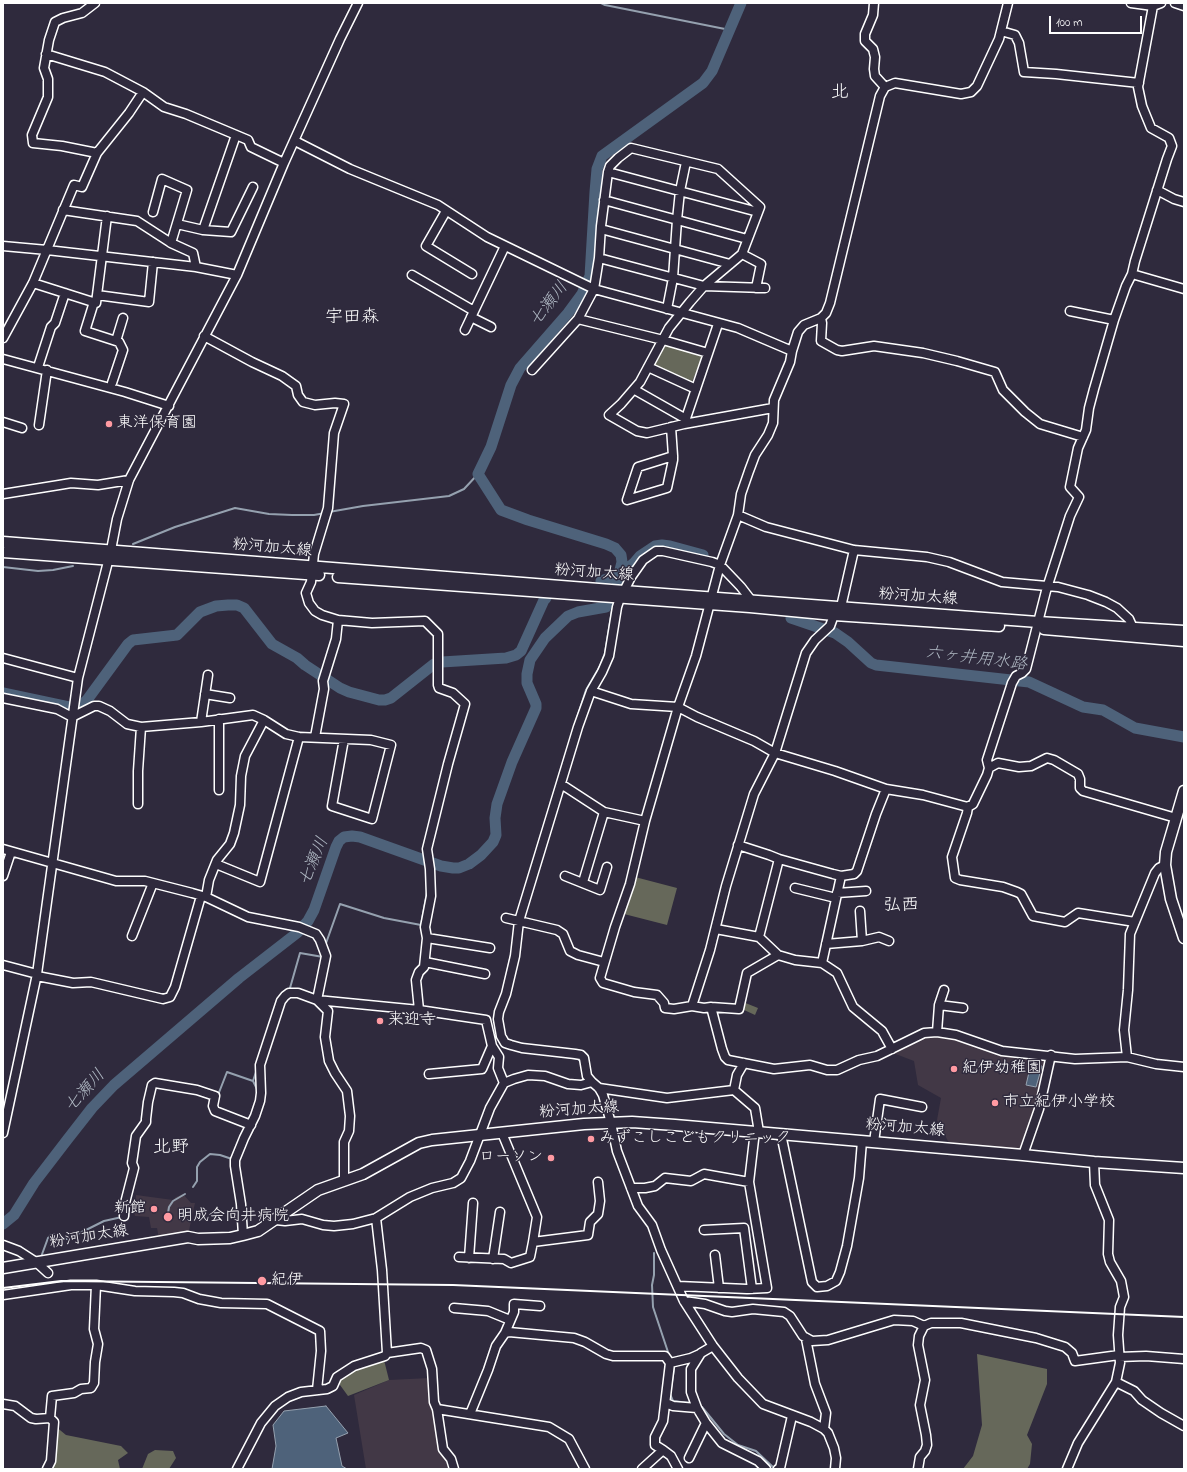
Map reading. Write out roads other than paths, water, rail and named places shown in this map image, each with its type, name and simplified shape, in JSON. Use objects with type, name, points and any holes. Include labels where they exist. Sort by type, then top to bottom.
[{"type":"main road","name":"粉河加太線","points":[[3,542],[110,555],[622,595],[1037,625],[1184,641]]},
{"type":"main road","name":"粉河加太線","points":[[3,552],[110,555]]},
{"type":"main road","name":"粉河加太線","points":[[711,601],[751,600],[838,611]]},
{"type":"main road","name":"粉河加太線","points":[[1037,625],[1184,631]]},
{"type":"main road","points":[[1184,791],[1166,852],[1165,866],[1171,899],[1184,938]]},
{"type":"main road","name":"粉河加太線","points":[[3,1268],[188,1237],[198,1239],[230,1238],[258,1231],[318,1190],[363,1174],[419,1144],[432,1140],[611,1123],[632,1122],[1094,1162],[1184,1168]]},
{"type":"street","points":[[95,3],[82,13],[54,22],[44,68],[48,79],[48,97],[32,135],[33,144],[62,146],[97,153]]},
{"type":"street","points":[[3,1133],[37,975],[78,678],[110,555],[117,519],[129,480],[237,275],[284,163],[340,39],[358,3]]},
{"type":"street","points":[[874,3],[873,15],[865,34],[865,41],[873,49],[875,57],[875,76],[885,86]]},
{"type":"street","points":[[778,955],[747,973],[739,1009],[704,1008],[692,1006],[674,1009],[665,1008],[664,1003],[657,995],[634,992],[603,983],[600,978],[630,884],[645,821],[678,707],[696,656],[720,565],[738,515],[742,494],[749,471],[773,423],[775,395],[790,362],[798,332],[804,325],[821,318],[826,313],[830,303],[880,96],[885,86],[895,83],[961,94],[971,92],[977,86],[1002,31],[1008,3]]},
{"type":"street","points":[[1131,3],[1153,6],[1161,3]]},
{"type":"street","points":[[1175,3],[1184,6]]},
{"type":"street","points":[[591,691],[631,704],[678,707],[697,717],[754,741],[775,753],[835,771],[886,789],[923,795],[968,807],[973,804],[981,789],[989,768],[987,760],[1013,681],[1016,676],[1022,674],[1026,670],[1048,586],[1070,516],[1079,497],[1070,487],[1078,448],[1086,430],[1089,408],[1114,320],[1126,286],[1132,274],[1166,159],[1172,146],[1168,138],[1150,128],[1142,106],[1138,87],[1153,6]]},
{"type":"street","points":[[1002,31],[1015,36],[1019,42],[1024,72],[1139,83]]},
{"type":"street","points":[[46,54],[104,72],[143,92],[164,107],[186,114],[248,140],[252,147],[284,163]]},
{"type":"street","points":[[3,338],[33,283],[74,185],[82,187],[97,153],[129,113],[143,92]]},
{"type":"street","points":[[203,230],[236,135]]},
{"type":"street","points":[[295,141],[350,169],[446,210],[486,237],[594,289],[718,324],[738,328],[792,351]]},
{"type":"street","points":[[532,370],[578,318],[594,289],[599,258],[608,172],[610,166],[631,148],[718,169],[760,207],[742,254],[704,286],[669,328],[635,390],[609,415],[638,431],[647,433],[671,427],[685,421],[773,408]]},
{"type":"street","points":[[668,309],[673,278],[680,191],[686,162]]},
{"type":"street","points":[[608,172],[758,212]]},
{"type":"street","points":[[153,212],[162,179],[187,190],[171,243]]},
{"type":"street","points":[[177,224],[203,230],[231,232],[252,187]]},
{"type":"street","points":[[1157,190],[1174,199],[1184,202]]},
{"type":"street","points":[[604,200],[747,239]]},
{"type":"street","points":[[63,210],[137,221],[171,243],[193,253],[196,267]]},
{"type":"street","points":[[446,210],[426,246],[472,274]]},
{"type":"street","points":[[107,216],[96,298],[85,331],[119,342],[123,350],[112,383]]},
{"type":"street","points":[[601,229],[730,264]]},
{"type":"street","points":[[3,246],[196,267],[237,275]]},
{"type":"street","points":[[465,330],[505,246]]},
{"type":"street","points":[[742,254],[761,264],[756,288]]},
{"type":"street","points":[[599,258],[704,286],[765,288]]},
{"type":"street","points":[[33,283],[65,293],[96,298],[149,302],[154,262]]},
{"type":"street","points":[[1132,274],[1184,289]]},
{"type":"street","points":[[412,275],[490,327]]},
{"type":"street","points":[[38,367],[51,327],[55,323],[65,293]]},
{"type":"street","points":[[1070,311],[1114,320]]},
{"type":"street","points":[[116,341],[123,318]]},
{"type":"street","points":[[578,318],[708,353]]},
{"type":"street","points":[[821,318],[821,341],[837,350],[842,351],[880,346],[936,356],[995,372],[1003,390],[1025,412],[1040,424],[1083,437]]},
{"type":"street","points":[[685,421],[718,324]]},
{"type":"street","points":[[204,336],[252,362],[282,376],[296,386],[298,395],[303,402],[315,405],[335,403],[344,404],[334,433],[328,508],[316,546],[311,582],[306,593],[309,603],[315,611],[322,616],[338,620],[372,623],[425,621],[438,634],[439,688],[453,693],[465,704],[448,764],[427,849],[430,869],[431,896],[425,927],[425,962],[424,967],[419,972],[416,980],[419,1010]]},
{"type":"street","points":[[3,359],[38,367],[169,406]]},
{"type":"street","points":[[648,367],[696,389]]},
{"type":"street","points":[[39,425],[47,370]]},
{"type":"street","points":[[635,390],[685,421]]},
{"type":"street","points":[[3,422],[22,428]]},
{"type":"street","points":[[671,427],[673,456],[673,460],[667,488],[627,500],[638,467],[673,456]]},
{"type":"street","points":[[3,494],[59,485],[98,485],[129,480]]},
{"type":"street","points":[[738,515],[766,527],[854,550],[927,557],[949,562],[1002,582],[1058,587],[1088,595],[1117,608],[1129,618],[1133,628]]},
{"type":"street","points":[[692,1006],[716,929],[726,886],[754,794],[775,753],[806,653],[826,630],[838,611],[854,550]]},
{"type":"street","points":[[751,600],[720,565],[663,551],[656,552],[643,560],[631,577],[617,607],[609,656],[591,691],[518,921],[515,956],[506,994],[498,1019],[501,1036],[505,1043],[511,1046],[581,1055],[584,1058],[587,1076],[599,1088],[603,1095],[617,1151],[638,1206],[652,1225],[661,1250],[684,1301],[713,1346],[738,1378],[763,1404],[811,1422],[828,1433],[836,1458],[835,1469]]},
{"type":"street","points":[[316,733],[324,689],[324,679],[336,639],[338,620]]},
{"type":"street","points":[[3,658],[78,678]]},
{"type":"street","points":[[201,722],[208,675]]},
{"type":"street","points":[[205,694],[230,698]]},
{"type":"street","points":[[3,698],[57,710],[73,711],[99,706],[110,711],[128,724],[141,727],[201,722],[253,715],[286,734],[298,737],[316,733],[344,739],[371,740],[391,744],[372,819],[332,806],[344,739]]},
{"type":"street","points":[[219,719],[219,790]]},
{"type":"street","points":[[3,965],[37,975],[73,983],[91,982],[163,999],[170,997],[175,987],[209,880],[216,864],[230,844],[234,833],[240,805],[241,776],[245,756],[264,720]]},
{"type":"street","points":[[138,804],[138,771],[141,727]]},
{"type":"street","points":[[216,864],[260,882],[298,737]]},
{"type":"street","points":[[989,768],[998,763],[1020,767],[1031,766],[1048,758],[1078,774],[1080,779],[1080,788],[1084,791],[1176,818]]},
{"type":"street","points":[[561,784],[604,812],[645,821]]},
{"type":"street","points":[[738,845],[779,859],[841,876],[854,874],[857,871],[886,789]]},
{"type":"street","points":[[968,807],[952,857],[956,878],[960,880],[1003,887],[1017,892],[1021,894],[1033,916],[1065,922],[1078,913],[1135,922]]},
{"type":"street","points":[[583,882],[604,812]]},
{"type":"street","points":[[3,876],[7,850],[116,881],[146,880],[203,896],[248,917],[302,929],[316,934],[326,956],[317,1000]]},
{"type":"street","points":[[759,937],[779,859]]},
{"type":"street","points":[[1127,1057],[1124,1030],[1128,990],[1130,934],[1155,873],[1159,868],[1165,866]]},
{"type":"street","points":[[566,876],[600,890],[607,867]]},
{"type":"street","points":[[822,963],[841,876]]},
{"type":"street","points":[[132,936],[153,882]]},
{"type":"street","points":[[795,888],[836,896],[866,891]]},
{"type":"street","points":[[860,911],[862,941]]},
{"type":"street","points":[[506,918],[557,930],[563,934],[570,951],[604,962]]},
{"type":"street","points":[[716,929],[759,937],[778,955],[795,960],[822,963],[837,973],[853,1007],[882,1031],[892,1049]]},
{"type":"street","points":[[826,944],[862,941],[879,937],[889,941]]},
{"type":"street","points":[[426,938],[490,948]]},
{"type":"street","points":[[425,962],[485,974]]},
{"type":"street","points":[[937,1032],[939,1005],[944,990]]},
{"type":"street","points":[[243,1235],[241,1204],[235,1160],[260,1101],[260,1065],[262,1056],[281,1001],[289,993],[298,993],[317,1000],[419,1010],[486,1020],[492,1046],[499,1057],[498,1068],[504,1083]]},
{"type":"street","points":[[317,1000],[328,1010],[324,1037],[329,1061],[347,1091],[350,1116],[349,1131],[344,1142],[344,1180]]},
{"type":"street","points":[[939,1005],[963,1008]]},
{"type":"street","points":[[711,1008],[725,1057],[728,1060],[774,1069],[810,1065],[827,1070],[837,1070],[859,1060],[877,1056],[920,1035],[937,1032],[956,1035],[1002,1051],[1075,1058],[1100,1059],[1127,1057],[1156,1064],[1184,1067]]},
{"type":"street","points":[[429,1074],[482,1069],[492,1046]]},
{"type":"street","points":[[1023,1155],[1039,1109],[1051,1056]]},
{"type":"street","points":[[734,1090],[737,1075],[744,1063]]},
{"type":"street","points":[[276,1220],[285,1221],[302,1219],[323,1225],[334,1226],[352,1224],[376,1218],[410,1197],[432,1188],[453,1183],[461,1178],[470,1161],[490,1108],[504,1083],[528,1074],[545,1076],[568,1084],[581,1085],[592,1082]]},
{"type":"street","points":[[124,1216],[125,1203],[134,1168],[132,1163],[136,1136],[146,1122],[148,1102],[152,1085],[155,1084],[197,1090],[215,1096],[213,1106],[215,1111],[251,1125]]},
{"type":"street","points":[[599,1088],[643,1093],[667,1098],[734,1090],[755,1108],[757,1132],[749,1182],[767,1288],[752,1289],[678,1286]]},
{"type":"street","points":[[874,1142],[880,1099],[922,1106]]},
{"type":"street","points":[[459,1258],[504,1259],[511,1263],[530,1257],[537,1217],[502,1133]]},
{"type":"street","points":[[781,1134],[812,1282],[817,1287],[827,1286],[836,1281],[840,1272],[847,1246],[859,1178],[862,1141]]},
{"type":"street","points":[[1067,1469],[1078,1443],[1116,1382],[1120,1363],[1120,1307],[1124,1297],[1121,1281],[1110,1262],[1108,1254],[1109,1220],[1095,1185],[1094,1162]]},
{"type":"street","points":[[631,1188],[655,1186],[665,1178],[691,1181],[704,1174],[749,1182]]},
{"type":"street","points":[[533,1242],[588,1235],[590,1222],[598,1214],[600,1201],[598,1182]]},
{"type":"street","points":[[469,1258],[474,1203]]},
{"type":"street","points":[[494,1259],[500,1212]]},
{"type":"street","points":[[376,1218],[382,1270],[387,1353]]},
{"type":"street","points":[[704,1230],[744,1228],[752,1289]]},
{"type":"street","points":[[3,1245],[19,1250],[48,1273]]},
{"type":"street","points":[[715,1255],[719,1288]]},
{"type":"street","points":[[3,1295],[71,1285],[96,1285],[135,1291],[183,1293],[198,1299],[221,1303],[272,1305],[320,1331],[321,1351],[317,1390]]},
{"type":"street","points":[[46,1469],[51,1461],[54,1422],[50,1418],[52,1396],[74,1393],[81,1389],[91,1388],[94,1383],[94,1362],[98,1344],[94,1329],[96,1285]]},
{"type":"street","points":[[684,1301],[705,1304],[732,1312],[753,1309],[784,1312],[790,1316],[803,1336],[812,1341],[828,1340],[894,1320],[913,1321],[924,1326]]},
{"type":"street","points":[[470,1414],[496,1346],[505,1333],[514,1312],[514,1304],[540,1306]]},
{"type":"street","points":[[454,1308],[488,1311],[510,1320]]},
{"type":"street","points":[[918,1469],[920,1457],[927,1446],[920,1405],[925,1380],[918,1345],[919,1336],[924,1326],[930,1323],[961,1323],[1036,1338],[1065,1347],[1072,1353],[1075,1361],[1119,1356],[1146,1356],[1184,1359]]},
{"type":"street","points":[[505,1333],[508,1332],[574,1338],[585,1342],[606,1354],[614,1356],[665,1356],[670,1363],[666,1403],[663,1421],[655,1437],[655,1445],[671,1456],[678,1469]]},
{"type":"street","points":[[806,1338],[815,1384],[826,1413],[824,1429]]},
{"type":"street","points":[[670,1363],[691,1358],[713,1346]]},
{"type":"street","points":[[237,1469],[261,1423],[275,1406],[288,1397],[301,1392],[328,1390],[333,1386],[337,1377],[354,1366],[385,1356],[387,1353],[421,1348],[426,1350],[432,1369],[434,1402],[437,1410],[443,1449],[451,1459],[454,1469]]},
{"type":"street","points":[[701,1353],[691,1370],[691,1392],[706,1423],[722,1443],[758,1460],[766,1469]]},
{"type":"street","points":[[1116,1382],[1134,1391],[1142,1400],[1154,1409],[1184,1426]]},
{"type":"street","points":[[666,1403],[673,1406],[698,1408]]},
{"type":"street","points":[[3,1404],[15,1406],[31,1418],[50,1418]]},
{"type":"street","points":[[437,1410],[549,1427],[569,1439],[585,1469]]},
{"type":"street","points":[[778,1469],[780,1468],[792,1416]]},
{"type":"street","points":[[689,1458],[706,1423]]},
{"type":"street","points":[[642,1469],[663,1450]]},
{"type":"water","points":[[1031,1064],[1042,1066],[1036,1087],[1026,1085]]},
{"type":"water","points":[[326,1406],[348,1433],[336,1438],[342,1466],[347,1469],[272,1469],[276,1446],[273,1425],[284,1411]]},
{"type":"waterway","points":[[601,3],[730,30]]},
{"type":"waterway","name":"七瀬川","points":[[617,582],[622,562],[621,555],[615,548],[501,510],[478,474],[491,447],[511,385],[520,368],[568,313],[582,294],[590,276],[597,169],[602,156],[703,83],[712,71],[741,3]]},
{"type":"waterway","points":[[329,512],[363,506],[449,496],[464,489],[478,474]]},
{"type":"waterway","points":[[133,544],[175,527],[235,508],[269,514],[314,515],[325,513]]},
{"type":"waterway","name":"六ヶ井用水路","points":[[601,581],[619,575],[640,556],[655,546],[670,546],[703,555]]},
{"type":"waterway","points":[[621,584],[634,563]]},
{"type":"waterway","points":[[3,567],[38,571],[73,566]]},
{"type":"waterway","name":"六ヶ井用水路","points":[[3,693],[69,707],[77,707],[87,700],[128,644],[133,640],[177,635],[200,612],[216,606],[237,605],[244,608],[272,644],[297,658],[340,688],[349,692],[379,700],[385,700],[391,698],[434,664],[442,662],[506,658],[516,655],[521,651],[546,598]]},
{"type":"waterway","name":"七瀬川","points":[[3,1224],[14,1215],[34,1183],[67,1140],[92,1108],[114,1085],[239,978],[297,933],[308,921],[314,910],[336,847],[339,841],[344,837],[360,837],[441,866],[453,868],[459,868],[469,864],[481,855],[493,842],[496,835],[495,818],[497,804],[512,762],[536,708],[536,704],[527,683],[530,660],[545,638],[568,616],[578,612],[606,607],[608,603]]},
{"type":"waterway","points":[[576,721],[586,690],[600,666],[605,653],[613,604]]},
{"type":"waterway","name":"六ヶ井用水路","points":[[791,618],[835,633],[848,642],[871,663],[876,665],[1029,682],[1083,707],[1103,710],[1135,728],[1184,737]]},
{"type":"waterway","points":[[516,918],[565,756]]},
{"type":"waterway","points":[[325,946],[340,904],[384,918],[421,925],[427,892]]},
{"type":"waterway","points":[[514,936],[515,923]]},
{"type":"waterway","points":[[502,995],[512,950]]},
{"type":"waterway","points":[[290,988],[300,953],[323,957]]},
{"type":"waterway","points":[[560,1056],[578,1059],[581,1062]]},
{"type":"waterway","points":[[218,1095],[227,1072],[253,1081],[256,1072]]},
{"type":"waterway","points":[[253,1081],[257,1089]]},
{"type":"waterway","points":[[193,1187],[197,1181],[197,1167],[200,1162],[210,1154],[220,1155],[232,1159]]},
{"type":"waterway","points":[[167,1219],[169,1207],[173,1201],[185,1194]]},
{"type":"waterway","points":[[41,1257],[48,1238],[52,1234],[67,1239],[104,1221],[122,1217]]},
{"type":"waterway","points":[[654,1253],[654,1275],[652,1285],[653,1307],[669,1355]]},
{"type":"waterway","points":[[671,1388],[674,1369],[673,1365]]},
{"type":"waterway","points":[[670,1394],[673,1401],[689,1403]]},
{"type":"waterway","points":[[699,1406],[702,1407],[724,1434],[738,1445],[756,1451],[775,1469]]},
{"type":"railway","points":[[3,1288],[61,1281],[453,1285],[1184,1317]]},
{"type":"place","name":"東洋保育園","points":[[109,424]]},
{"type":"place","name":"来迎寺","points":[[380,1021]]},
{"type":"place","name":"紀伊幼稚園","points":[[954,1069]]},
{"type":"place","name":"市立紀伊小学校","points":[[995,1103]]},
{"type":"place","name":"みずこしこどもクリニック","points":[[591,1139]]},
{"type":"place","name":"ローソン","points":[[551,1158]]},
{"type":"place","name":"新館","points":[[154,1209]]},
{"type":"place","name":"明成会向井病院","points":[[168,1217]]},
{"type":"place","name":"紀伊","points":[[262,1281]]},
{"type":"district","name":"北","points":[[840,94]]},
{"type":"district","name":"宇田森","points":[[352,319]]},
{"type":"district","name":"弘西","points":[[901,907]]},
{"type":"district","name":"北野","points":[[171,1149]]}]
